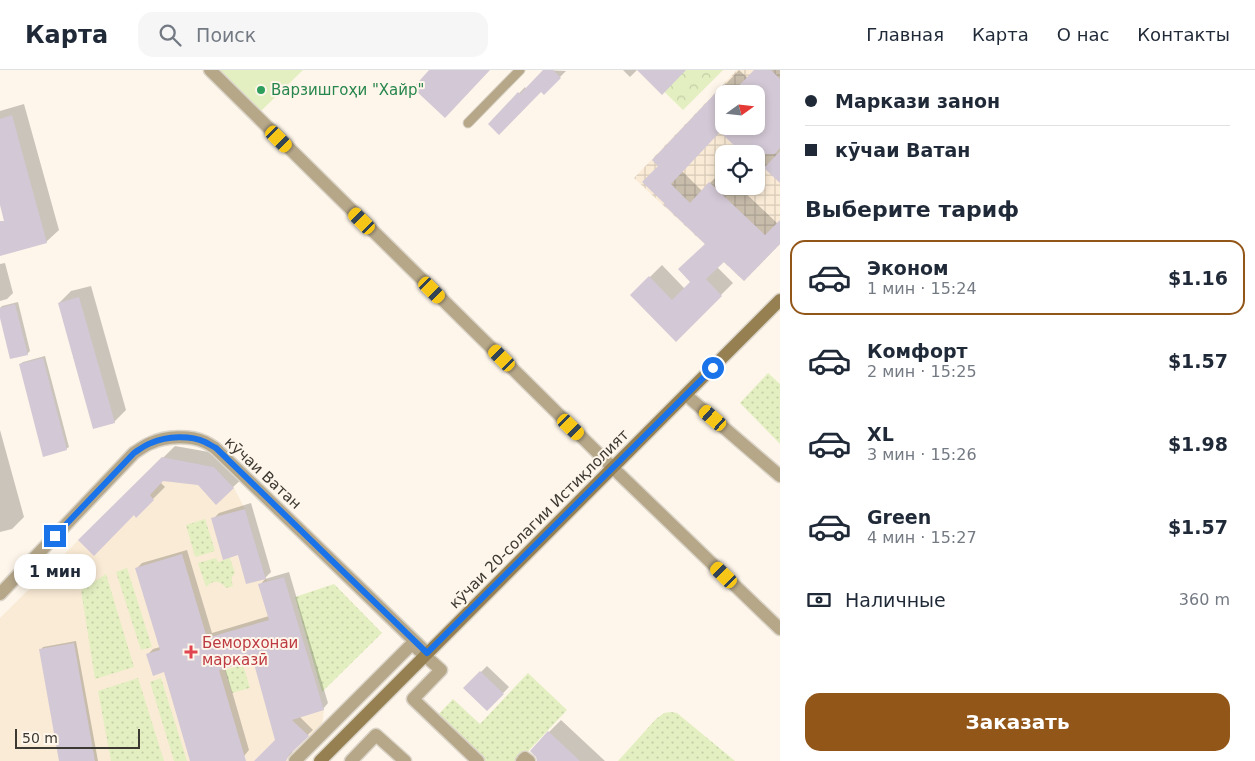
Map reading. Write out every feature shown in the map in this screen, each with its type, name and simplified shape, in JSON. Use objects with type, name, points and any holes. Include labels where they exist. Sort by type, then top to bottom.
[{"type":"street","points":[[210,70],[613,468],[780,629]]},
{"type":"street","name":"кӯчаи 20-солагии Истиқлолият","points":[[320,761],[780,300]]},
{"type":"street","points":[[686,395],[780,476]]},
{"type":"street","name":"кӯчаи Ватан","points":[[0,594],[134,453],[151,442],[161,440],[194,438],[206,442],[216,448],[441,670],[413,699],[478,761]]},
{"type":"street","points":[[295,761],[412,644],[426,654]]},
{"type":"street","points":[[351,761],[376,735],[405,761]]},
{"type":"street","points":[[522,761],[525,758],[529,761]]},
{"type":"lane","points":[[468,123],[520,70]]},
{"type":"shaded area","points":[[737,70],[780,70],[780,244],[744,281],[634,178],[715,93],[715,135],[765,135],[765,85],[723,85]]},
{"type":"shaded area","points":[[162,457],[214,467],[234,488],[245,509],[267,581],[284,577],[324,710],[322,727],[288,761],[0,761],[0,618]]},
{"type":"green space","name":"Варзишгоҳи \"Хайр\"","points":[[220,70],[303,70],[261,111]]},
{"type":"green space","points":[[642,70],[723,70],[683,110]]},
{"type":"green space","points":[[768,373],[780,384],[780,444],[740,403]]},
{"type":"green space","points":[[205,519],[215,551],[195,557],[186,525]]},
{"type":"green space","points":[[216,558],[218,562],[230,558],[235,573],[232,579],[233,586],[226,588],[221,583],[216,582],[206,587],[198,563]]},
{"type":"green space","points":[[127,568],[152,647],[141,650],[116,572]]},
{"type":"green space","points":[[106,574],[134,667],[95,679],[81,590]]},
{"type":"green space","points":[[334,584],[382,633],[322,692],[295,597]]},
{"type":"green space","points":[[243,665],[250,688],[232,693],[225,670]]},
{"type":"green space","points":[[528,673],[567,710],[519,761],[478,761],[434,719],[453,699],[480,724]]},
{"type":"green space","points":[[138,678],[164,761],[111,761],[98,691]]},
{"type":"green space","points":[[161,678],[187,761],[174,761],[150,682]]},
{"type":"green space","points":[[664,713],[677,713],[735,761],[618,761],[656,719]]},
{"type":"building","points":[[429,70],[490,70],[445,118],[413,88]]},
{"type":"building","points":[[543,70],[553,70],[561,78],[544,95],[541,92],[499,135],[488,124],[518,92],[520,94]]},
{"type":"building","points":[[637,70],[686,70],[662,95]]},
{"type":"building","points":[[754,70],[771,70],[780,79],[780,148],[775,154],[765,154],[765,145],[734,145],[723,135],[765,135],[765,85],[740,85]]},
{"type":"building","points":[[715,94],[715,135],[717,135],[671,184],[690,203],[709,182],[715,188],[715,195],[723,195],[765,235],[780,220],[780,244],[744,281],[724,262],[706,279],[722,296],[676,342],[630,295],[649,276],[672,300],[690,282],[678,269],[705,244],[642,182],[658,166],[652,160]]},
{"type":"building","points":[[12,115],[47,243],[0,256],[0,221],[4,221],[0,205],[0,119]]},
{"type":"building","points":[[780,151],[780,183],[765,169]]},
{"type":"building","points":[[79,297],[115,423],[93,429],[58,303]]},
{"type":"building","points":[[15,304],[28,355],[10,359],[0,318],[0,308]]},
{"type":"building","points":[[43,358],[67,450],[43,457],[19,364]]},
{"type":"building","points":[[162,457],[214,467],[234,488],[216,505],[198,485],[163,481],[150,495],[154,500],[136,518],[134,515],[94,556],[78,540]]},
{"type":"building","points":[[245,509],[266,579],[246,584],[238,555],[223,560],[211,518]]},
{"type":"building","points":[[182,554],[207,638],[269,620],[258,584],[284,577],[324,710],[292,720],[309,736],[289,755],[286,761],[254,761],[275,740],[253,660],[219,670],[246,761],[190,761],[164,672],[153,676],[146,654],[160,650],[135,568]]},
{"type":"building","points":[[74,643],[95,761],[59,761],[39,649]]},
{"type":"building","points":[[480,671],[504,694],[487,711],[463,688]]},
{"type":"building","points":[[548,731],[580,761],[537,761],[530,751]]},
{"type":"place","name":"Варзишгоҳи \"Хайр\"","points":[[261,90]]},
{"type":"place","name":"Беморхонаи марказӣ","points":[[191,652]]},
{"type":"route","points":[[55,536],[134,453],[151,442],[171,438],[194,438],[216,448],[427,653],[713,368]]}]
